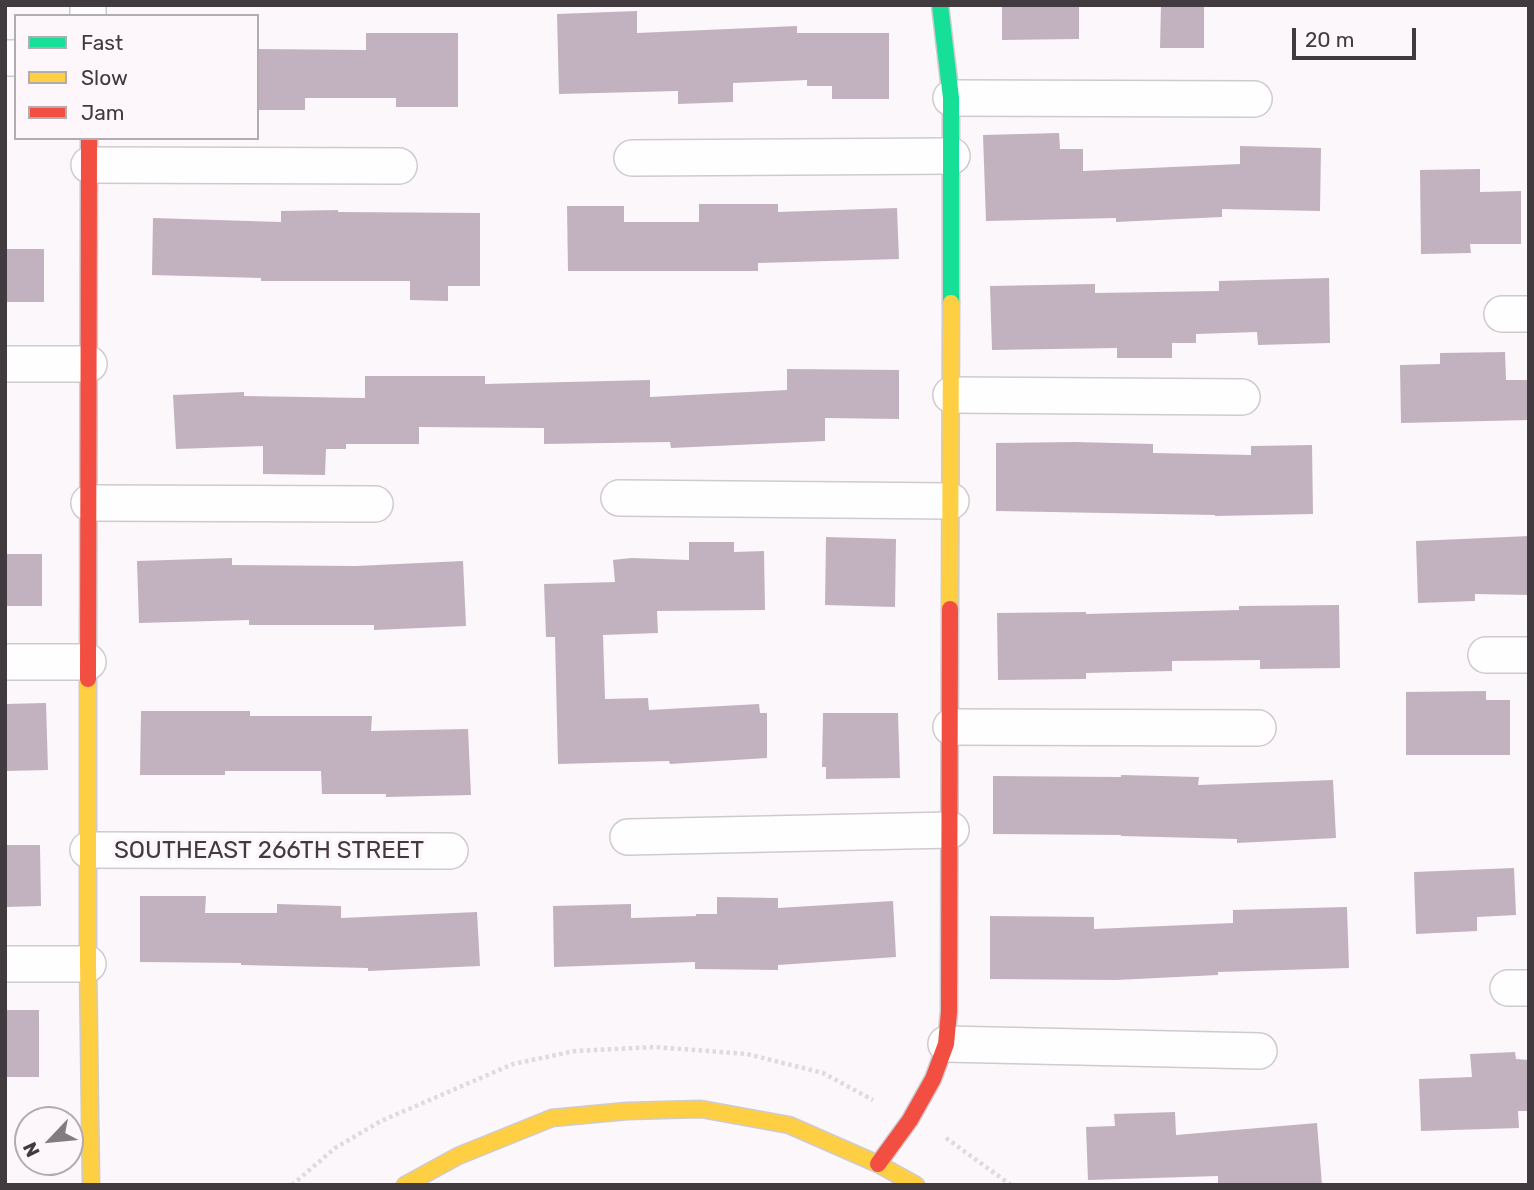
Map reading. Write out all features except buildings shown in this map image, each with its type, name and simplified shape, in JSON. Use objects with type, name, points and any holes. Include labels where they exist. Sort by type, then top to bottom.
[{"type":"street","points":[[878,1164],[910,1120],[933,1079],[946,1044],[949,1012],[952,156],[951,98],[940,5]]},
{"type":"street","points":[[951,98],[1254,99]]},
{"type":"street","name":"SOUTHEAST 266TH STREET","points":[[91,1185],[88,964],[89,152],[399,166]]},
{"type":"street","points":[[632,158],[952,156]]},
{"type":"street","points":[[5,364],[89,364]]},
{"type":"street","points":[[951,395],[1242,397]]},
{"type":"street","points":[[619,498],[951,501]]},
{"type":"street","points":[[89,503],[375,504]]},
{"type":"street","points":[[1486,655],[1529,655]]},
{"type":"street","points":[[5,662],[88,662]]},
{"type":"street","points":[[951,727],[1258,728]]},
{"type":"street","points":[[628,837],[951,830]]},
{"type":"street","name":"SOUTHEAST 266TH STREET","points":[[88,850],[450,851]]},
{"type":"street","points":[[5,964],[88,964]]},
{"type":"street","points":[[946,1044],[1259,1051]]},
{"type":"street","points":[[405,1185],[458,1157],[552,1118],[627,1111],[701,1109],[789,1125],[878,1164],[916,1185]]},
{"type":"traffic: fast","points":[[940,5],[951,98],[951,303]]},
{"type":"traffic: slow","points":[[950,609],[951,303]]},
{"type":"traffic: slow","points":[[88,679],[91,1185]]},
{"type":"traffic: slow","points":[[405,1185],[458,1156],[552,1118],[627,1111],[701,1109],[789,1125],[878,1164],[916,1185]]},
{"type":"traffic: jam","points":[[88,679],[89,140]]},
{"type":"traffic: jam","points":[[878,1164],[910,1120],[933,1079],[946,1044],[949,1012],[950,609]]}]
